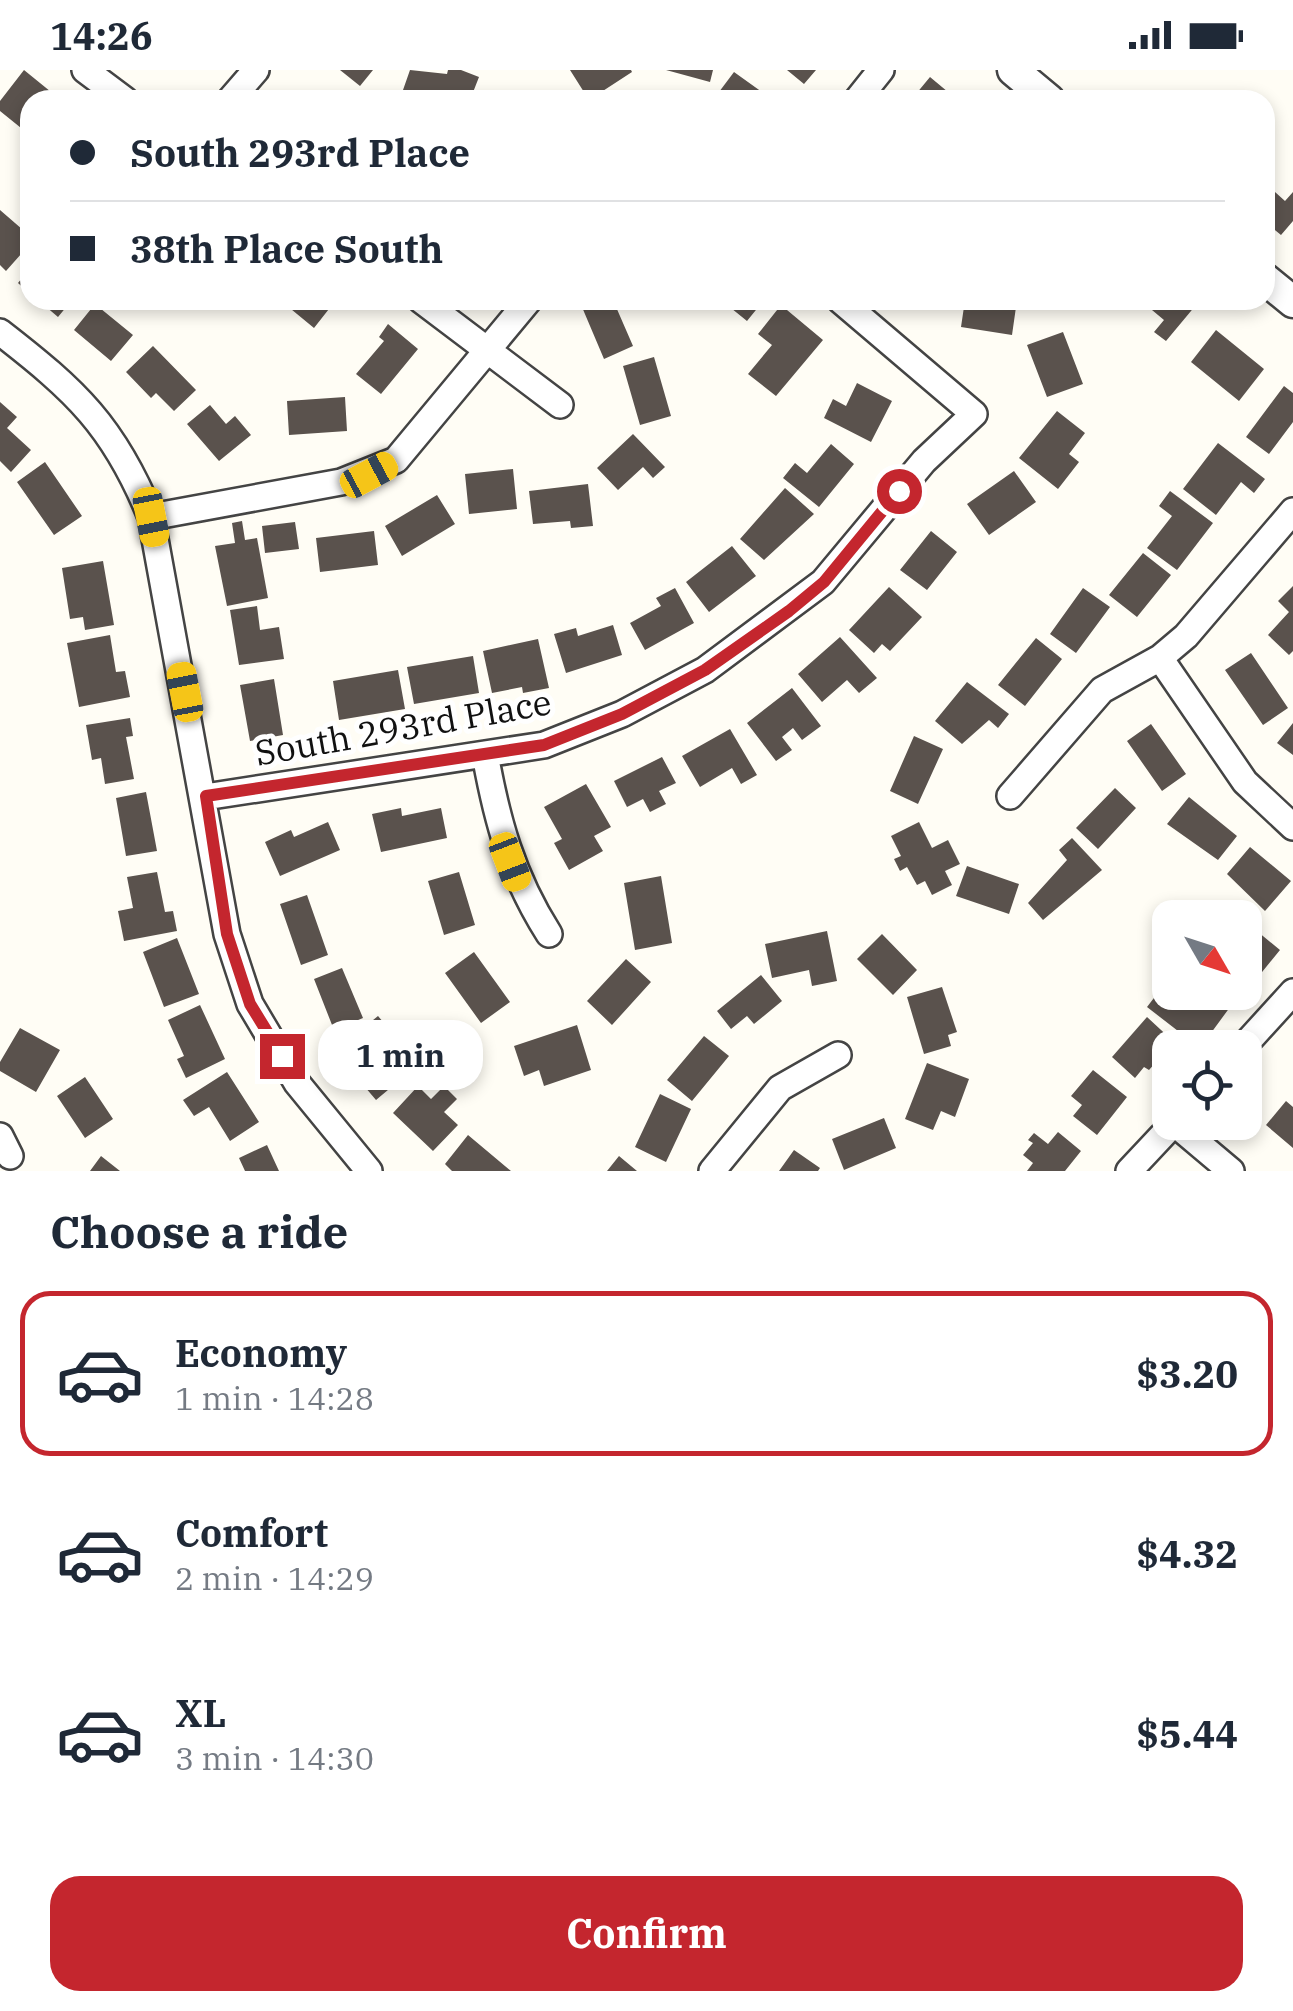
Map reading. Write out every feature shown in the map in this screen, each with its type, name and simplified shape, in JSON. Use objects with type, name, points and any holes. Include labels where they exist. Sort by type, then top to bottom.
[{"type":"street","points":[[85,70],[112,90]]},
{"type":"street","points":[[239,90],[256,70]]},
{"type":"street","points":[[865,90],[882,70]]},
{"type":"street","points":[[1012,70],[1037,90]]},
{"type":"street","points":[[434,310],[560,406]]},
{"type":"street","points":[[151,517],[369,475],[396,460],[420,436],[520,310]]},
{"type":"street","name":"South 293rd Place","points":[[206,796],[544,745],[622,714],[705,670],[824,582],[924,460],[974,414],[852,310]]},
{"type":"street","points":[[0,332],[100,420],[117,443],[151,517],[206,796],[227,934],[250,1004],[297,1083],[365,1170]]},
{"type":"street","points":[[1010,796],[1102,690],[1160,658],[1206,616],[1293,511]]},
{"type":"street","points":[[1160,658],[1245,782],[1293,827]]},
{"type":"street","points":[[485,754],[498,830],[522,893],[548,934]]},
{"type":"street","points":[[1258,1030],[1293,992]]},
{"type":"street","points":[[712,1171],[780,1088],[838,1055]]},
{"type":"street","points":[[1129,1171],[1158,1140]]},
{"type":"street","points":[[1194,1140],[1231,1171]]},
{"type":"building","points":[[24,70],[49,90],[20,90],[20,127],[0,111],[0,101]]},
{"type":"building","points":[[340,70],[373,70],[360,86]]},
{"type":"building","points":[[410,70],[447,74],[448,70],[461,70],[479,77],[474,90],[403,90]]},
{"type":"building","points":[[570,70],[632,72],[604,90],[583,90]]},
{"type":"building","points":[[666,70],[713,70],[710,82]]},
{"type":"building","points":[[787,70],[816,70],[804,84]]},
{"type":"building","points":[[734,72],[759,90],[720,90]]},
{"type":"building","points":[[930,77],[946,90],[919,90]]},
{"type":"building","points":[[1275,192],[1285,201],[1293,192],[1293,221],[1281,235],[1275,230]]},
{"type":"building","points":[[0,210],[20,227],[20,255],[6,271],[0,265]]},
{"type":"building","points":[[90,310],[102,310],[133,335],[111,361],[74,330]]},
{"type":"building","points":[[292,310],[328,310],[314,328]]},
{"type":"building","points":[[583,310],[617,310],[633,346],[604,359]]},
{"type":"building","points":[[733,310],[756,310],[747,321]]},
{"type":"building","points":[[777,310],[787,310],[823,340],[776,396],[748,374],[772,345],[758,334]]},
{"type":"building","points":[[964,310],[1016,310],[1012,335],[961,327]]},
{"type":"building","points":[[1152,310],[1192,310],[1166,341],[1154,332],[1164,320]]},
{"type":"building","points":[[388,324],[418,349],[381,394],[356,374],[384,341],[379,337]]},
{"type":"building","points":[[1216,330],[1264,369],[1239,401],[1191,362]]},
{"type":"building","points":[[1063,332],[1083,384],[1047,397],[1027,345]]},
{"type":"building","points":[[153,346],[196,390],[174,411],[156,393],[151,398],[126,372]]},
{"type":"building","points":[[654,357],[671,416],[640,425],[623,366]]},
{"type":"building","points":[[857,383],[892,401],[871,442],[824,418],[833,399],[846,406]]},
{"type":"building","points":[[1284,386],[1293,393],[1293,422],[1269,454],[1246,437]]},
{"type":"building","points":[[345,397],[347,431],[289,435],[287,401]]},
{"type":"building","points":[[0,402],[17,417],[7,428],[31,450],[11,472],[0,461]]},
{"type":"building","points":[[210,405],[226,424],[235,416],[251,435],[219,461],[187,424]]},
{"type":"building","points":[[1057,411],[1085,433],[1069,454],[1079,462],[1058,489],[1019,458]]},
{"type":"building","points":[[633,434],[665,467],[653,478],[643,467],[618,490],[597,468]]},
{"type":"building","points":[[1218,443],[1265,479],[1254,493],[1241,482],[1216,515],[1183,489]]},
{"type":"building","points":[[831,444],[854,464],[819,507],[783,478],[795,463],[807,473]]},
{"type":"building","points":[[45,462],[82,516],[54,535],[17,482]]},
{"type":"building","points":[[513,469],[517,509],[469,514],[465,474]]},
{"type":"building","points":[[1014,471],[1036,502],[989,535],[967,504]]},
{"type":"building","points":[[588,484],[593,526],[571,528],[570,521],[533,524],[529,491]]},
{"type":"building","points":[[785,488],[814,514],[764,560],[740,539]]},
{"type":"building","points":[[1170,491],[1213,523],[1177,570],[1147,548],[1172,516],[1159,506]]},
{"type":"building","points":[[437,495],[455,524],[402,556],[385,526]]},
{"type":"building","points":[[242,521],[245,540],[257,538],[268,598],[227,606],[215,546],[235,543],[232,523]]},
{"type":"building","points":[[295,522],[299,549],[265,553],[262,526]]},
{"type":"building","points":[[374,531],[378,565],[320,572],[316,538]]},
{"type":"building","points":[[931,531],[957,552],[927,590],[900,570]]},
{"type":"building","points":[[732,546],[756,576],[709,612],[686,582]]},
{"type":"building","points":[[1143,553],[1171,575],[1137,617],[1109,595]]},
{"type":"building","points":[[103,561],[114,625],[85,630],[83,617],[70,619],[62,568]]},
{"type":"building","points":[[1293,586],[1293,651],[1289,655],[1268,635],[1289,612],[1278,601]]},
{"type":"building","points":[[889,587],[922,617],[890,651],[882,644],[874,653],[849,630]]},
{"type":"building","points":[[675,588],[694,623],[645,650],[630,623],[661,606],[656,598]]},
{"type":"building","points":[[1083,588],[1110,607],[1076,653],[1050,634]]},
{"type":"building","points":[[257,606],[260,630],[279,627],[284,659],[239,665],[230,610]]},
{"type":"building","points":[[613,625],[622,655],[566,673],[554,634],[576,628],[578,636]]},
{"type":"building","points":[[110,635],[116,672],[125,671],[130,697],[79,707],[67,643]]},
{"type":"building","points":[[840,637],[877,678],[859,693],[847,680],[822,702],[798,674]]},
{"type":"building","points":[[1036,638],[1062,659],[1025,706],[998,685]]},
{"type":"building","points":[[538,639],[549,688],[523,693],[522,687],[492,693],[483,651]]},
{"type":"building","points":[[1251,653],[1288,708],[1263,725],[1225,670]]},
{"type":"building","points":[[473,656],[479,693],[414,704],[407,667]]},
{"type":"building","points":[[398,670],[405,709],[339,720],[333,681]]},
{"type":"building","points":[[274,679],[283,735],[250,741],[240,685]]},
{"type":"building","points":[[967,682],[1009,714],[998,728],[989,720],[962,744],[935,721]]},
{"type":"building","points":[[792,688],[821,726],[802,740],[793,728],[782,737],[792,750],[776,761],[747,723]]},
{"type":"building","points":[[130,718],[133,736],[126,737],[134,779],[105,784],[101,758],[92,760],[86,725]]},
{"type":"building","points":[[1293,723],[1293,755],[1277,743]]},
{"type":"building","points":[[1151,724],[1186,774],[1162,791],[1127,741]]},
{"type":"building","points":[[730,729],[757,775],[741,784],[732,768],[700,787],[682,756]]},
{"type":"building","points":[[914,736],[943,749],[918,804],[890,791]]},
{"type":"building","points":[[662,757],[676,783],[659,791],[666,804],[650,812],[643,799],[627,807],[614,781]]},
{"type":"building","points":[[586,784],[611,827],[594,836],[603,851],[569,870],[554,843],[562,839],[544,807]]},
{"type":"building","points":[[1115,788],[1136,808],[1098,849],[1076,828]]},
{"type":"building","points":[[146,792],[157,851],[126,856],[116,798]]},
{"type":"building","points":[[1189,797],[1237,836],[1218,860],[1167,824]]},
{"type":"building","points":[[401,808],[402,816],[441,808],[447,838],[381,852],[372,814]]},
{"type":"building","points":[[328,822],[340,850],[280,876],[265,842],[291,830],[294,837]]},
{"type":"building","points":[[919,822],[932,848],[948,840],[960,864],[945,871],[952,885],[932,895],[925,881],[917,885],[907,867],[900,871],[894,859],[901,856],[891,836]]},
{"type":"building","points":[[1072,838],[1102,870],[1043,920],[1028,903],[1067,860],[1059,850]]},
{"type":"building","points":[[1250,847],[1291,881],[1265,911],[1262,900],[1254,900],[1227,874]]},
{"type":"building","points":[[967,866],[1019,884],[1009,914],[956,896]]},
{"type":"building","points":[[157,872],[165,912],[173,911],[177,931],[124,941],[118,911],[133,908],[127,877]]},
{"type":"building","points":[[459,872],[475,925],[444,935],[428,881]]},
{"type":"building","points":[[661,876],[672,943],[635,950],[624,883]]},
{"type":"building","points":[[307,895],[328,955],[301,965],[280,904]]},
{"type":"building","points":[[827,931],[837,981],[812,986],[809,970],[772,978],[765,944]]},
{"type":"building","points":[[882,934],[917,970],[893,995],[857,959]]},
{"type":"building","points":[[1262,935],[1280,950],[1262,972]]},
{"type":"building","points":[[177,938],[199,994],[164,1007],[143,952]]},
{"type":"building","points":[[474,952],[510,1002],[481,1023],[445,973]]},
{"type":"building","points":[[626,959],[651,982],[612,1025],[587,1001]]},
{"type":"building","points":[[342,968],[363,1018],[334,1030],[314,979]]},
{"type":"building","points":[[761,975],[782,1001],[754,1024],[747,1016],[731,1029],[717,1011]]},
{"type":"building","points":[[942,987],[957,1032],[948,1035],[951,1046],[924,1054],[907,997]]},
{"type":"building","points":[[1152,1000],[1152,1010],[1228,1010],[1213,1030],[1177,1030],[1147,1007]]},
{"type":"building","points":[[200,1005],[225,1059],[186,1078],[177,1059],[184,1056],[168,1020]]},
{"type":"building","points":[[378,1016],[419,1064],[376,1100],[359,1080],[375,1067],[351,1038]]},
{"type":"building","points":[[1147,1017],[1161,1030],[1152,1030],[1152,1067],[1149,1070],[1144,1067],[1135,1078],[1112,1057]]},
{"type":"building","points":[[577,1025],[591,1070],[544,1086],[539,1070],[524,1076],[514,1046]]},
{"type":"building","points":[[20,1028],[60,1050],[36,1092],[0,1071],[0,1062]]},
{"type":"building","points":[[704,1036],[729,1056],[692,1101],[667,1080]]},
{"type":"building","points":[[927,1063],[969,1079],[955,1117],[941,1111],[933,1130],[905,1119]]},
{"type":"building","points":[[1093,1070],[1127,1097],[1097,1135],[1073,1116],[1082,1105],[1071,1096]]},
{"type":"building","points":[[227,1072],[259,1122],[230,1141],[209,1107],[194,1116],[183,1100]]},
{"type":"building","points":[[85,1077],[113,1119],[85,1138],[57,1096]]},
{"type":"building","points":[[418,1086],[431,1099],[444,1086],[457,1099],[444,1112],[458,1125],[433,1151],[393,1113]]},
{"type":"building","points":[[660,1094],[691,1109],[666,1162],[635,1147]]},
{"type":"building","points":[[1286,1101],[1293,1107],[1293,1148],[1266,1125]]},
{"type":"building","points":[[884,1118],[896,1148],[844,1170],[832,1139]]},
{"type":"building","points":[[1058,1132],[1081,1151],[1065,1171],[1027,1171],[1033,1163],[1023,1155],[1033,1143],[1028,1140],[1034,1133],[1048,1144]]},
{"type":"building","points":[[468,1135],[511,1171],[452,1171],[445,1164]]},
{"type":"building","points":[[267,1145],[279,1171],[245,1171],[239,1158]]},
{"type":"building","points":[[794,1150],[820,1168],[818,1171],[779,1171]]},
{"type":"building","points":[[101,1156],[120,1171],[90,1171]]},
{"type":"building","points":[[619,1156],[637,1171],[607,1171]]},
{"type":"route","points":[[282,1056],[250,1004],[227,934],[206,796],[544,745],[622,714],[705,670],[789,611],[824,582],[899,491]]}]
